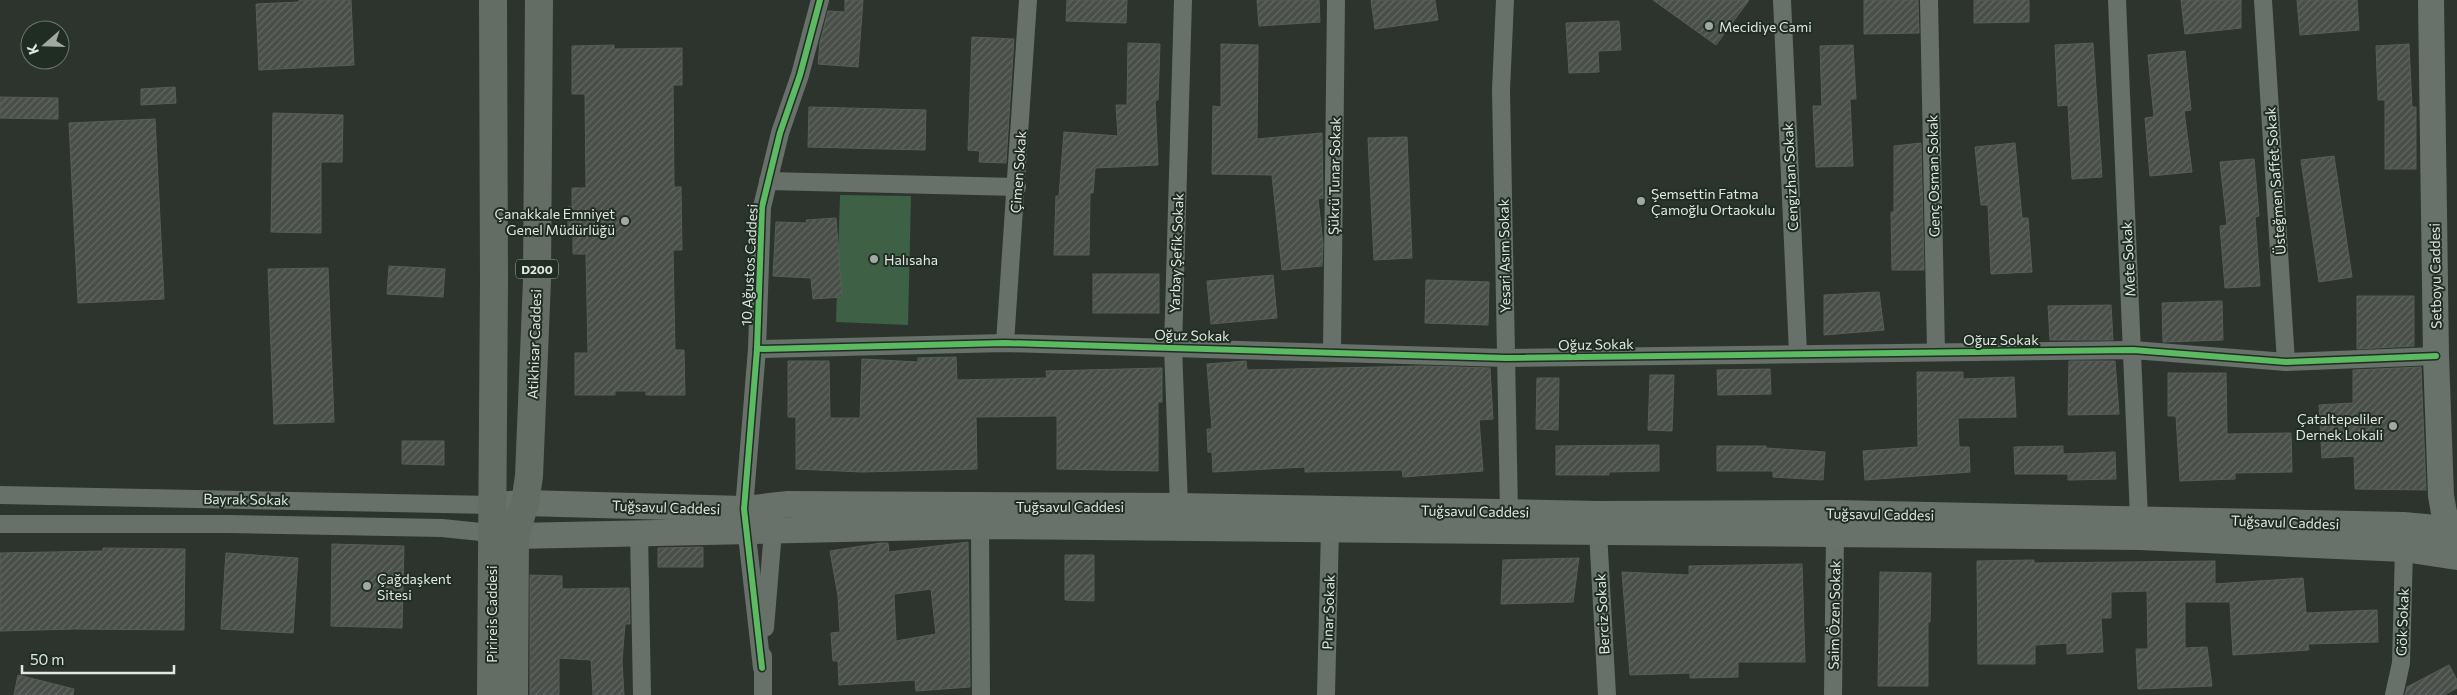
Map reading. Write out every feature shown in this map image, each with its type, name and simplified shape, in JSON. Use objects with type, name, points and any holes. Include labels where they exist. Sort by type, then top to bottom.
[{"type":"highway","name":"D200","points":[[493,0],[492,505],[503,534]]},
{"type":"highway","name":"Atikhisar Caddesi","points":[[503,534],[525,503],[528,476],[537,280],[539,0]]},
{"type":"highway","name":"Pirireis Caddesi","points":[[491,695],[503,534]]},
{"type":"highway","name":"Pirireis Caddesi","points":[[503,534],[514,695]]},
{"type":"main road","name":"Setboyu Caddesi","points":[[2430,0],[2436,356],[2441,496],[2454,533]]},
{"type":"main road","name":"Tuğsavul Caddesi","points":[[492,505],[525,503],[746,520],[788,504],[1179,506],[1508,512],[2138,518],[2394,524],[2454,533]]},
{"type":"main road","points":[[503,534],[639,532],[746,520],[773,531],[980,526],[2140,537],[2404,549],[2457,557]]},
{"type":"street","name":"10 Ağustos Caddesi","points":[[762,668],[746,520],[757,349],[762,207],[780,133],[800,75],[820,0]]},
{"type":"street","name":"Çimen Sokak","points":[[1006,343],[1028,0]]},
{"type":"street","name":"Yarbay Şefik Sokak","points":[[1179,506],[1173,347],[1183,0]]},
{"type":"street","name":"Şükrü Tunar Sokak","points":[[1332,352],[1336,0]]},
{"type":"street","name":"Yesari Asım Sokak","points":[[1505,0],[1501,90],[1508,512]]},
{"type":"street","name":"Cengizhan Sokak","points":[[1782,0],[1798,353]]},
{"type":"street","name":"Genç Osman Sokak","points":[[1930,0],[1936,352]]},
{"type":"street","name":"Mete Sokak","points":[[2117,0],[2133,350],[2132,393],[2138,518]]},
{"type":"street","name":"Üsteğmen Saffet Sokak","points":[[2263,0],[2286,362]]},
{"type":"street","points":[[768,181],[1017,187]]},
{"type":"street","name":"Oğuz Sokak","points":[[757,349],[1006,343],[1506,358],[2133,350],[2286,362],[2436,356]]},
{"type":"street","name":"Bayrak Sokak","points":[[0,495],[492,505]]},
{"type":"street","name":"Bayrak Sokak","points":[[0,524],[228,524],[442,528],[503,534]]},
{"type":"street","points":[[980,526],[981,695]]},
{"type":"street","name":"Pınar Sokak","points":[[1326,695],[1330,528]]},
{"type":"street","points":[[763,695],[762,668],[773,531]]},
{"type":"street","points":[[639,532],[642,695]]},
{"type":"street","name":"Berciz Sokak","points":[[1598,532],[1607,695]]},
{"type":"street","name":"Saim Özen Sokak","points":[[1833,695],[1836,534]]},
{"type":"street","name":"Gök Sokak","points":[[2394,695],[2401,663],[2404,549]]},
{"type":"green space","name":"Halısaha","points":[[840,195],[911,196],[908,325],[836,322]]},
{"type":"building","points":[[299,0],[351,0],[354,65],[259,70],[256,4],[299,2]]},
{"type":"building","points":[[845,0],[863,0],[858,67],[818,64],[820,42],[828,11],[845,12]]},
{"type":"building","points":[[1067,0],[1127,0],[1126,23],[1066,21]]},
{"type":"building","points":[[1257,0],[1319,0],[1320,22],[1259,26]]},
{"type":"building","points":[[1371,0],[1435,0],[1438,20],[1375,29]]},
{"type":"building","name":"Mecidiye Cami","points":[[1653,0],[1749,0],[1716,45]]},
{"type":"building","points":[[1864,0],[1918,0],[1919,33],[1864,34]]},
{"type":"building","points":[[1974,0],[2029,0],[2029,22],[1974,23]]},
{"type":"building","points":[[2181,0],[2241,0],[2241,28],[2185,34]]},
{"type":"building","points":[[2297,0],[2357,0],[2359,30],[2300,35]]},
{"type":"building","points":[[1619,21],[1621,50],[1598,51],[1599,72],[1569,73],[1566,23]]},
{"type":"building","points":[[972,37],[1014,39],[1006,163],[979,162],[980,151],[968,150]]},
{"type":"building","points":[[1128,43],[1160,44],[1158,100],[1155,100],[1158,165],[1095,168],[1093,193],[1090,193],[1089,255],[1054,255],[1056,196],[1059,196],[1064,132],[1118,136],[1116,105],[1127,105]]},
{"type":"building","points":[[2093,43],[2102,177],[2072,179],[2068,105],[2058,106],[2055,45]]},
{"type":"building","points":[[1221,44],[1258,45],[1257,139],[1322,133],[1323,198],[1318,199],[1323,244],[1322,266],[1282,270],[1272,175],[1212,174],[1213,106],[1221,107]]},
{"type":"building","points":[[2409,44],[2412,107],[2416,107],[2416,169],[2385,169],[2385,100],[2378,100],[2376,46]]},
{"type":"building","name":"Çanakkale Emniyet Genel Müdürlüğü","points":[[614,45],[614,49],[682,48],[682,85],[673,85],[674,187],[681,187],[682,250],[673,250],[675,350],[684,350],[685,395],[646,395],[646,391],[615,391],[615,395],[575,395],[575,353],[588,353],[586,254],[573,254],[573,235],[568,235],[568,207],[572,207],[572,188],[586,188],[585,94],[572,94],[572,46]]},
{"type":"building","points":[[1853,45],[1856,99],[1850,99],[1853,166],[1816,167],[1813,106],[1822,106],[1820,46]]},
{"type":"building","points":[[2185,51],[2191,110],[2184,111],[2192,172],[2150,176],[2145,118],[2154,117],[2148,55]]},
{"type":"building","points":[[175,87],[176,103],[141,105],[141,89]]},
{"type":"building","points":[[0,97],[58,98],[58,119],[0,118]]},
{"type":"building","points":[[809,107],[926,110],[925,150],[808,147]]},
{"type":"building","points":[[273,113],[343,115],[342,162],[321,162],[321,233],[271,232]]},
{"type":"building","points":[[155,119],[164,299],[78,303],[69,123]]},
{"type":"building","points":[[1407,137],[1412,258],[1374,260],[1368,138]]},
{"type":"building","points":[[1921,143],[1924,270],[1892,270],[1891,212],[1894,212],[1894,146]]},
{"type":"building","points":[[2015,143],[2022,218],[2028,218],[2032,272],[1991,274],[1988,205],[1981,205],[1975,147]]},
{"type":"building","points":[[2334,156],[2352,277],[2319,282],[2301,160]]},
{"type":"building","points":[[2254,159],[2259,216],[2255,217],[2260,286],[2225,288],[2220,226],[2227,225],[2220,162]]},
{"type":"building","points":[[836,218],[842,297],[813,299],[811,278],[773,276],[776,222],[807,223],[806,220]]},
{"type":"building","points":[[389,266],[445,269],[443,297],[387,294]]},
{"type":"building","points":[[328,268],[334,422],[274,424],[268,269]]},
{"type":"building","points":[[1093,274],[1159,274],[1159,313],[1093,313]]},
{"type":"building","points":[[1273,275],[1277,318],[1211,324],[1207,281]]},
{"type":"building","points":[[1426,280],[1489,282],[1488,325],[1425,323]]},
{"type":"building","points":[[1879,292],[1884,330],[1824,335],[1824,295]]},
{"type":"building","points":[[2357,296],[2414,296],[2414,346],[2357,349]]},
{"type":"building","points":[[2222,301],[2223,340],[2163,342],[2162,303]]},
{"type":"building","points":[[2111,305],[2113,340],[2050,340],[2048,306]]},
{"type":"building","points":[[956,357],[957,380],[1047,378],[1046,371],[1162,368],[1162,402],[1158,402],[1158,471],[1057,469],[1057,416],[976,417],[977,469],[862,472],[796,469],[796,417],[788,417],[788,361],[829,361],[830,418],[860,418],[862,359],[918,362],[918,358]]},
{"type":"building","points":[[1246,361],[1247,370],[1421,366],[1490,368],[1493,419],[1479,420],[1483,471],[1403,477],[1402,470],[1305,472],[1305,467],[1213,472],[1212,452],[1208,452],[1207,429],[1212,429],[1207,364]]},
{"type":"building","points":[[2069,361],[2115,361],[2119,414],[2068,415]]},
{"type":"building","name":"Çataltepeliler Dernek Lokali","points":[[2421,367],[2426,490],[2355,489],[2354,456],[2322,458],[2319,405],[2353,403],[2353,370]]},
{"type":"building","points":[[1770,369],[1771,394],[1718,395],[1717,370]]},
{"type":"building","points":[[1917,372],[1963,372],[1963,379],[2014,377],[2016,417],[1958,418],[1959,447],[1969,447],[1970,472],[1865,480],[1863,451],[1918,447]]},
{"type":"building","points":[[2168,373],[2226,373],[2227,434],[2291,433],[2292,472],[2235,473],[2235,479],[2180,481],[2176,416],[2168,416]]},
{"type":"building","points":[[1650,375],[1674,375],[1672,431],[1648,430]]},
{"type":"building","points":[[1537,378],[1559,378],[1558,430],[1536,429]]},
{"type":"building","points":[[402,441],[444,441],[444,465],[402,464]]},
{"type":"building","points":[[1659,445],[1659,471],[1609,472],[1609,475],[1556,475],[1556,446]]},
{"type":"building","points":[[1717,446],[1766,446],[1766,448],[1825,452],[1823,480],[1773,477],[1773,471],[1717,471]]},
{"type":"building","points":[[2063,446],[2063,454],[2115,452],[2116,479],[2068,480],[2068,474],[2015,474],[2014,447]]},
{"type":"building","points":[[968,542],[970,687],[916,691],[915,680],[839,685],[838,661],[833,661],[831,633],[840,632],[838,596],[830,551],[888,543],[889,552]],"holes":[[[931,589],[936,634],[896,641],[894,594]]]},
{"type":"building","name":"Çağdaşkent Sitesi","points":[[332,544],[404,546],[402,628],[331,626]]},
{"type":"building","points":[[703,547],[703,567],[658,567],[658,548]]},
{"type":"building","points":[[103,548],[185,549],[184,630],[75,629],[0,631],[0,553],[103,551]]},
{"type":"building","points":[[226,553],[298,558],[293,633],[221,629]]},
{"type":"building","points":[[1065,555],[1094,555],[1094,601],[1065,600]]},
{"type":"building","points":[[1579,558],[1573,602],[1501,604],[1503,560]]},
{"type":"building","points":[[2034,560],[2034,563],[2215,561],[2215,584],[2303,578],[2306,613],[2377,610],[2378,642],[2308,644],[2309,650],[2233,655],[2230,602],[2185,602],[2185,648],[2207,647],[2212,686],[2138,689],[2136,649],[2148,649],[2147,591],[2111,592],[2111,618],[2101,618],[2103,652],[2067,654],[2067,643],[2035,645],[2035,664],[1978,664],[1977,561]]},
{"type":"building","points":[[1802,564],[1805,662],[1738,662],[1738,677],[1690,678],[1690,673],[1630,675],[1622,572],[1689,575],[1689,566]]},
{"type":"building","points":[[1880,572],[1931,573],[1930,622],[1928,622],[1928,686],[1878,686]]},
{"type":"building","points":[[530,575],[562,576],[562,589],[629,588],[630,624],[625,624],[622,661],[624,695],[593,695],[591,660],[559,658],[559,695],[530,695]]},
{"type":"building","points":[[2449,665],[2457,680],[2457,688],[2444,695],[2405,695],[2407,687]]},
{"type":"building","points":[[18,675],[74,689],[73,695],[14,695]]},
{"type":"cycle path","points":[[762,668],[744,509],[757,349],[762,207],[780,133],[800,75],[820,0]]},
{"type":"cycle path","points":[[757,349],[1005,343],[1506,358],[2133,350],[2286,362],[2436,356]]},
{"type":"place","name":"Mecidiye Cami","points":[[1709,26]]},
{"type":"place","name":"Şemsettin Fatma Çamoğlu Ortaokulu","points":[[1641,201]]},
{"type":"place","name":"Çanakkale Emniyet Genel Müdürlüğü","points":[[625,221]]},
{"type":"place","name":"Halısaha","points":[[874,259]]},
{"type":"place","name":"Çataltepeliler Dernek Lokali","points":[[2393,426]]},
{"type":"place","name":"Çağdaşkent Sitesi","points":[[367,586]]}]
